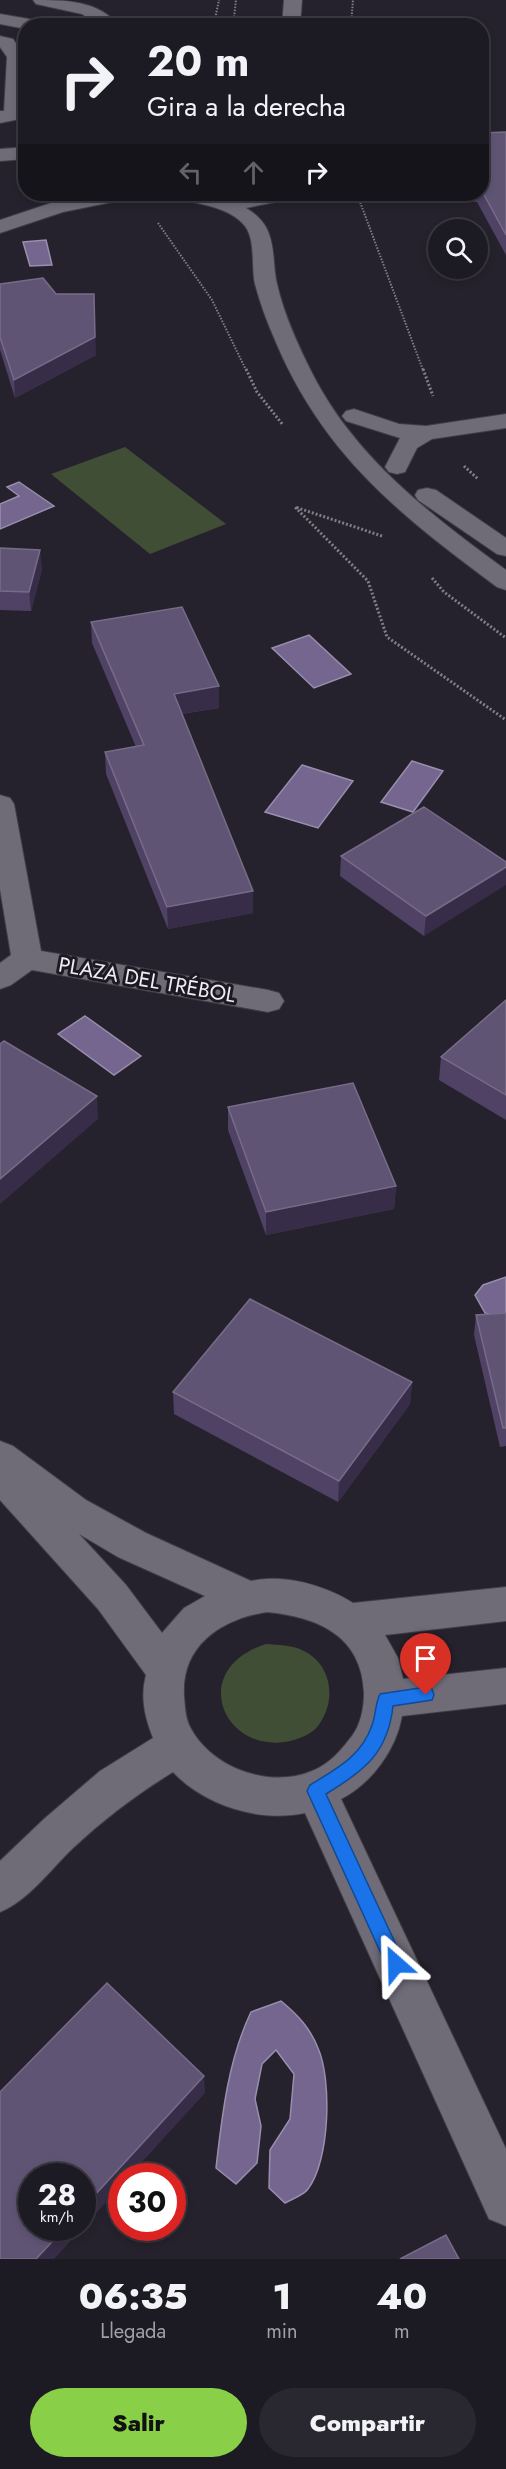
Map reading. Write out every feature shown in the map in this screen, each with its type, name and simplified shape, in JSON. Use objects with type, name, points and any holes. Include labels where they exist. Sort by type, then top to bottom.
[{"type":"street","points":[[42,0],[89,12],[100,18]]},
{"type":"street","points":[[292,18],[293,0]]},
{"type":"street","points":[[0,19],[18,22]]},
{"type":"street","points":[[0,41],[7,43],[16,57],[13,115],[0,117]]},
{"type":"street","points":[[0,155],[18,154]]},
{"type":"street","points":[[0,227],[58,207],[92,201]]},
{"type":"street","points":[[218,201],[258,201]]},
{"type":"street","points":[[218,201],[251,220],[262,246],[266,285],[279,323],[309,388],[326,416],[364,464],[406,505],[506,582]]},
{"type":"street","points":[[262,246],[268,226],[284,201]]},
{"type":"street","points":[[279,323],[397,467],[422,492],[506,549]]},
{"type":"street","points":[[354,416],[396,431],[436,431],[506,421]]},
{"type":"street","points":[[397,467],[407,444],[436,431]]},
{"type":"street","points":[[0,804],[27,959],[0,978]]},
{"type":"street","name":"PLAZA DEL TRÉBOL","points":[[27,959],[268,1001]]},
{"type":"street","points":[[0,1458],[72,1511],[132,1545],[233,1590],[245,1598]]},
{"type":"street","points":[[0,1476],[112,1597],[166,1670]]},
{"type":"street","points":[[267,1595],[310,1601],[349,1621],[362,1634],[380,1664],[386,1699],[377,1737],[352,1769],[316,1791],[277,1797],[238,1791],[219,1784],[203,1773],[177,1746],[170,1731],[162,1701],[166,1670],[183,1637],[210,1612],[245,1598],[267,1595]]},
{"type":"street","points":[[349,1621],[506,1604]]},
{"type":"street","points":[[386,1699],[506,1686]]},
{"type":"street","points":[[0,1891],[59,1833],[115,1785],[177,1746]]},
{"type":"street","points":[[316,1791],[506,2202]]},
{"type":"path","points":[[215,18],[219,0]]},
{"type":"path","points":[[234,18],[236,0]]},
{"type":"path","points":[[352,18],[353,0]]},
{"type":"path","points":[[147,17],[181,18]]},
{"type":"path","points":[[359,201],[436,431],[485,486]]},
{"type":"path","points":[[390,539],[295,507],[368,581],[387,637],[506,720]]},
{"type":"green space","points":[[125,447],[226,524],[150,554],[51,474]]},
{"type":"green space","points":[[266,1644],[293,1647],[312,1656],[325,1672],[328,1682],[328,1703],[320,1723],[309,1734],[294,1740],[270,1742],[249,1737],[233,1725],[224,1709],[221,1691],[226,1673],[241,1656]]},
{"type":"shaded area","points":[[46,240],[52,265],[30,266],[23,242]]},
{"type":"shaded area","points":[[19,482],[54,506],[0,529],[0,504],[19,496],[7,487]]},
{"type":"shaded area","points":[[309,635],[351,674],[314,688],[272,648]]},
{"type":"shaded area","points":[[412,761],[443,771],[413,812],[381,802]]},
{"type":"shaded area","points":[[302,765],[353,781],[318,828],[265,812]]},
{"type":"shaded area","points":[[85,1016],[141,1056],[114,1075],[58,1034]]},
{"type":"shaded area","points":[[506,1277],[506,1317],[500,1318],[485,1313],[475,1295],[483,1285]]},
{"type":"shaded area","points":[[281,2001],[303,2022],[315,2041],[322,2062],[327,2099],[325,2140],[315,2176],[306,2191],[285,2203],[269,2188],[270,2150],[290,2119],[294,2074],[276,2050],[262,2064],[255,2099],[261,2126],[257,2163],[236,2184],[216,2168],[227,2088],[243,2030],[251,2012]]},
{"type":"building","points":[[506,132],[506,235],[487,201],[489,133]]},
{"type":"building","points":[[43,278],[56,294],[94,294],[95,337],[14,380],[0,337],[0,284]]},
{"type":"building","points":[[0,548],[40,550],[29,592],[0,591]]},
{"type":"building","points":[[182,607],[219,686],[174,694],[253,891],[167,907],[105,752],[144,745],[91,622]]},
{"type":"building","points":[[424,807],[506,862],[506,867],[426,916],[341,856]]},
{"type":"building","points":[[506,1000],[506,1095],[441,1057]]},
{"type":"building","points":[[4,1041],[97,1096],[0,1179],[0,1044]]},
{"type":"building","points":[[353,1083],[396,1186],[266,1212],[228,1107]]},
{"type":"building","points":[[250,1299],[412,1382],[339,1481],[173,1392]]},
{"type":"building","points":[[506,1313],[506,1428],[503,1428],[476,1315]]},
{"type":"building","points":[[107,1983],[204,2076],[124,2163],[108,2163],[108,2181],[96,2194],[96,2163],[18,2163],[18,2241],[53,2241],[36,2259],[0,2259],[0,2092]]},
{"type":"building","points":[[446,2235],[459,2259],[400,2259]]},
{"type":"route","points":[[396,1964],[316,1791],[352,1769],[366,1754],[377,1737],[386,1699],[426,1695]]}]
